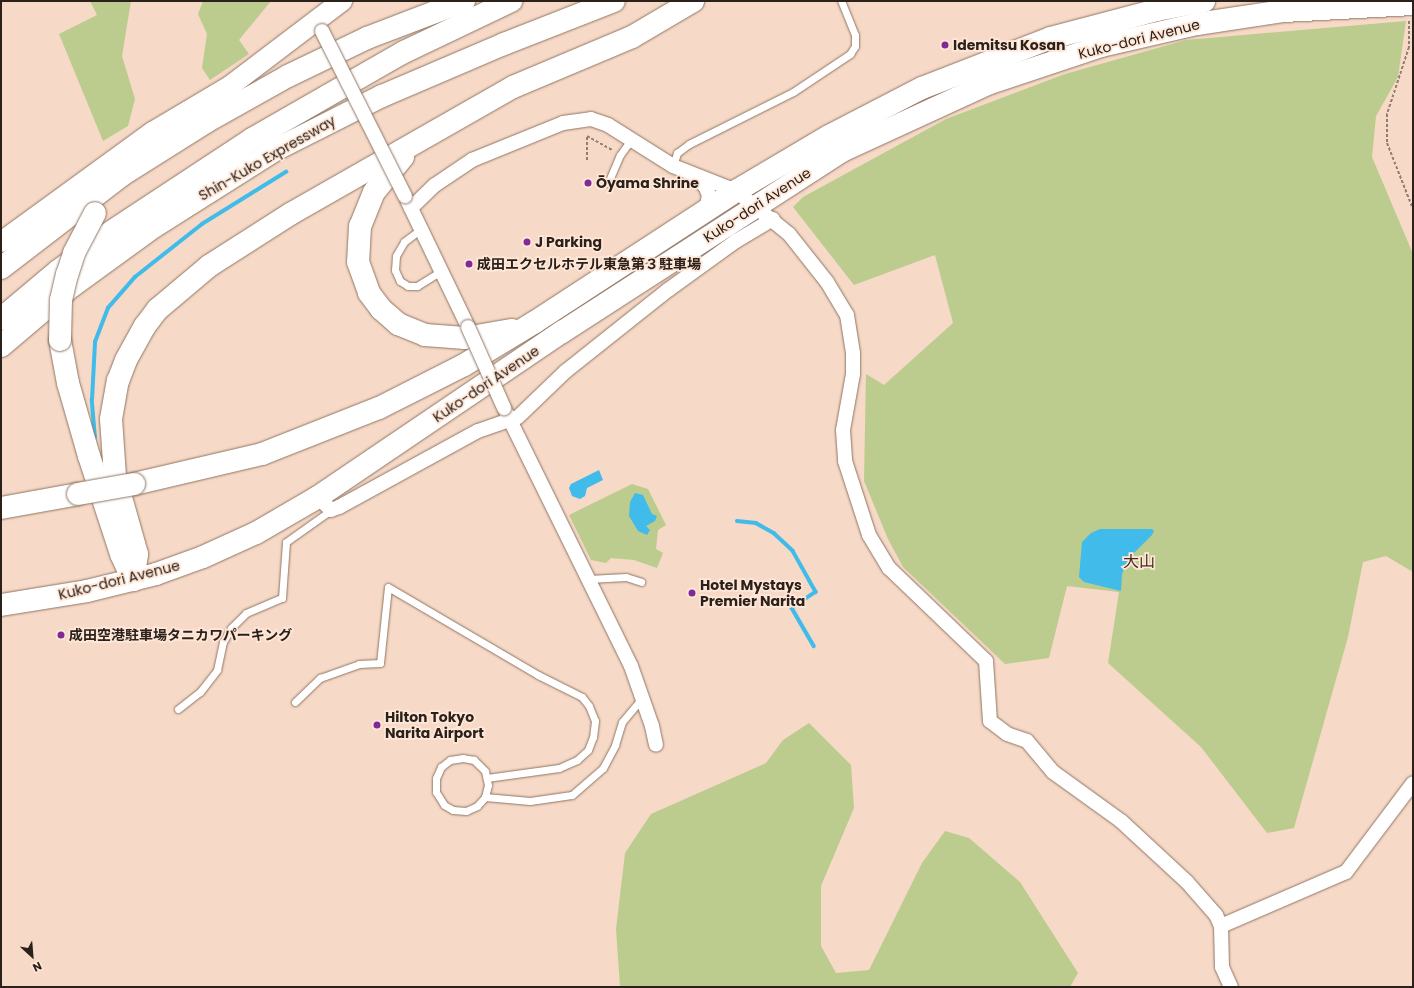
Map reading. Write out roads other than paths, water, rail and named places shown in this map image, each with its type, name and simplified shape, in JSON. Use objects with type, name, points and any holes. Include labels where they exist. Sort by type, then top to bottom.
[{"type":"highway","points":[[1,268],[83,203],[165,147],[247,98],[326,57],[406,21],[464,1]]},
{"type":"highway","name":"Shin-Kuko Expressway","points":[[1,319],[58,270],[117,228],[246,142],[385,62],[511,1]]},
{"type":"highway","points":[[1,346],[72,286],[155,226],[275,150],[382,96],[504,44],[614,1]]},
{"type":"highway","points":[[133,580],[137,554],[115,476],[110,419],[118,381],[126,360],[145,326],[174,294],[233,249],[292,213],[512,87],[632,37],[693,1]]},
{"type":"highway","name":"Kuko-dori Avenue","points":[[1,508],[134,484],[262,454],[323,432],[379,408],[464,365],[535,322],[736,191],[877,110],[995,59],[1095,25],[1204,1]]},
{"type":"highway","name":"Kuko-dori Avenue","points":[[2,604],[88,591],[180,566],[324,504],[754,206],[842,151],[990,83],[1073,55],[1154,33],[1236,17],[1320,8],[1411,4]]},
{"type":"highway","points":[[432,134],[405,156],[386,176],[366,208],[357,244],[358,262],[369,293],[381,309],[398,324],[425,335],[465,338],[508,332],[535,322]]},
{"type":"highway","points":[[133,580],[121,554],[89,456],[68,384],[60,340],[61,300],[74,254],[95,213],[126,177],[165,147]]},
{"type":"street","points":[[1,242],[154,131],[230,86],[319,26],[342,1]]},
{"type":"street","points":[[319,26],[408,202],[468,327],[507,414],[631,666],[643,698],[656,745]]},
{"type":"street","points":[[408,202],[455,169],[562,123],[576,119],[591,119],[608,125],[673,166],[736,191],[773,219],[789,234],[827,282],[847,315],[853,353],[853,374],[843,430],[845,460],[869,535],[889,568],[986,661],[990,721],[1007,734],[1027,741],[1053,772],[1121,821],[1187,882],[1216,915],[1221,926],[1222,967],[1231,987]]},
{"type":"street","points":[[687,172],[706,186],[709,195],[706,211]]},
{"type":"street","points":[[324,504],[478,431],[507,414],[518,417],[566,371],[668,290],[736,241],[773,219]]},
{"type":"street","points":[[1221,926],[1346,872],[1413,783]]},
{"type":"lane","points":[[673,166],[677,153],[689,144],[794,92],[850,54],[855,46],[855,35],[841,1]]},
{"type":"lane","points":[[608,184],[620,155],[631,140]]},
{"type":"lane","points":[[421,229],[404,242],[396,256],[395,270],[400,280],[408,286],[418,286],[441,271]]},
{"type":"lane","points":[[178,709],[200,692],[217,670],[223,642],[231,628],[246,612],[282,598],[286,542],[324,504]]},
{"type":"lane","points":[[588,579],[626,578],[641,582]]},
{"type":"lane","points":[[295,702],[320,678],[359,664],[380,664],[388,587],[538,675],[582,697],[589,706],[595,721],[588,750],[577,760],[559,768],[487,778]]},
{"type":"lane","points":[[485,797],[530,801],[572,795],[603,768],[615,745],[622,722],[643,698]]},
{"type":"lane","points":[[463,758],[474,760],[485,771],[488,786],[485,797],[477,806],[466,811],[453,810],[444,805],[436,792],[436,778],[441,767],[450,760],[463,758]]},
{"type":"water","points":[[599,470],[603,480],[587,488],[585,496],[580,499],[572,496],[569,488],[571,484]]},
{"type":"water","points":[[635,493],[643,495],[652,514],[657,516],[655,521],[646,526],[650,530],[647,535],[638,531],[629,516],[630,502]]},
{"type":"water","points":[[1100,529],[1152,529],[1154,531],[1152,535],[1130,557],[1122,574],[1121,591],[1084,582],[1079,577],[1082,542],[1091,533]]},
{"type":"waterway","points":[[95,438],[92,400],[95,342],[108,308],[135,277],[202,224],[286,172]]},
{"type":"waterway","points":[[737,521],[756,523],[774,533],[793,551],[816,592],[792,608],[814,646]]},
{"type":"place","name":"Idemitsu Kosan","points":[[945,45]]},
{"type":"place","name":"Ōyama Shrine","points":[[588,183]]},
{"type":"place","name":"J Parking","points":[[527,242]]},
{"type":"place","name":"成田エクセルホテル東急第３駐車場","points":[[469,264]]},
{"type":"place","name":"Hotel Mystays Premier Narita","points":[[692,593]]},
{"type":"place","name":"成田空港駐車場タニカワパーキング","points":[[61,635]]},
{"type":"place","name":"Hilton Tokyo Narita Airport","points":[[377,725]]},
{"type":"district","name":"大山","points":[[1139,562]]}]
